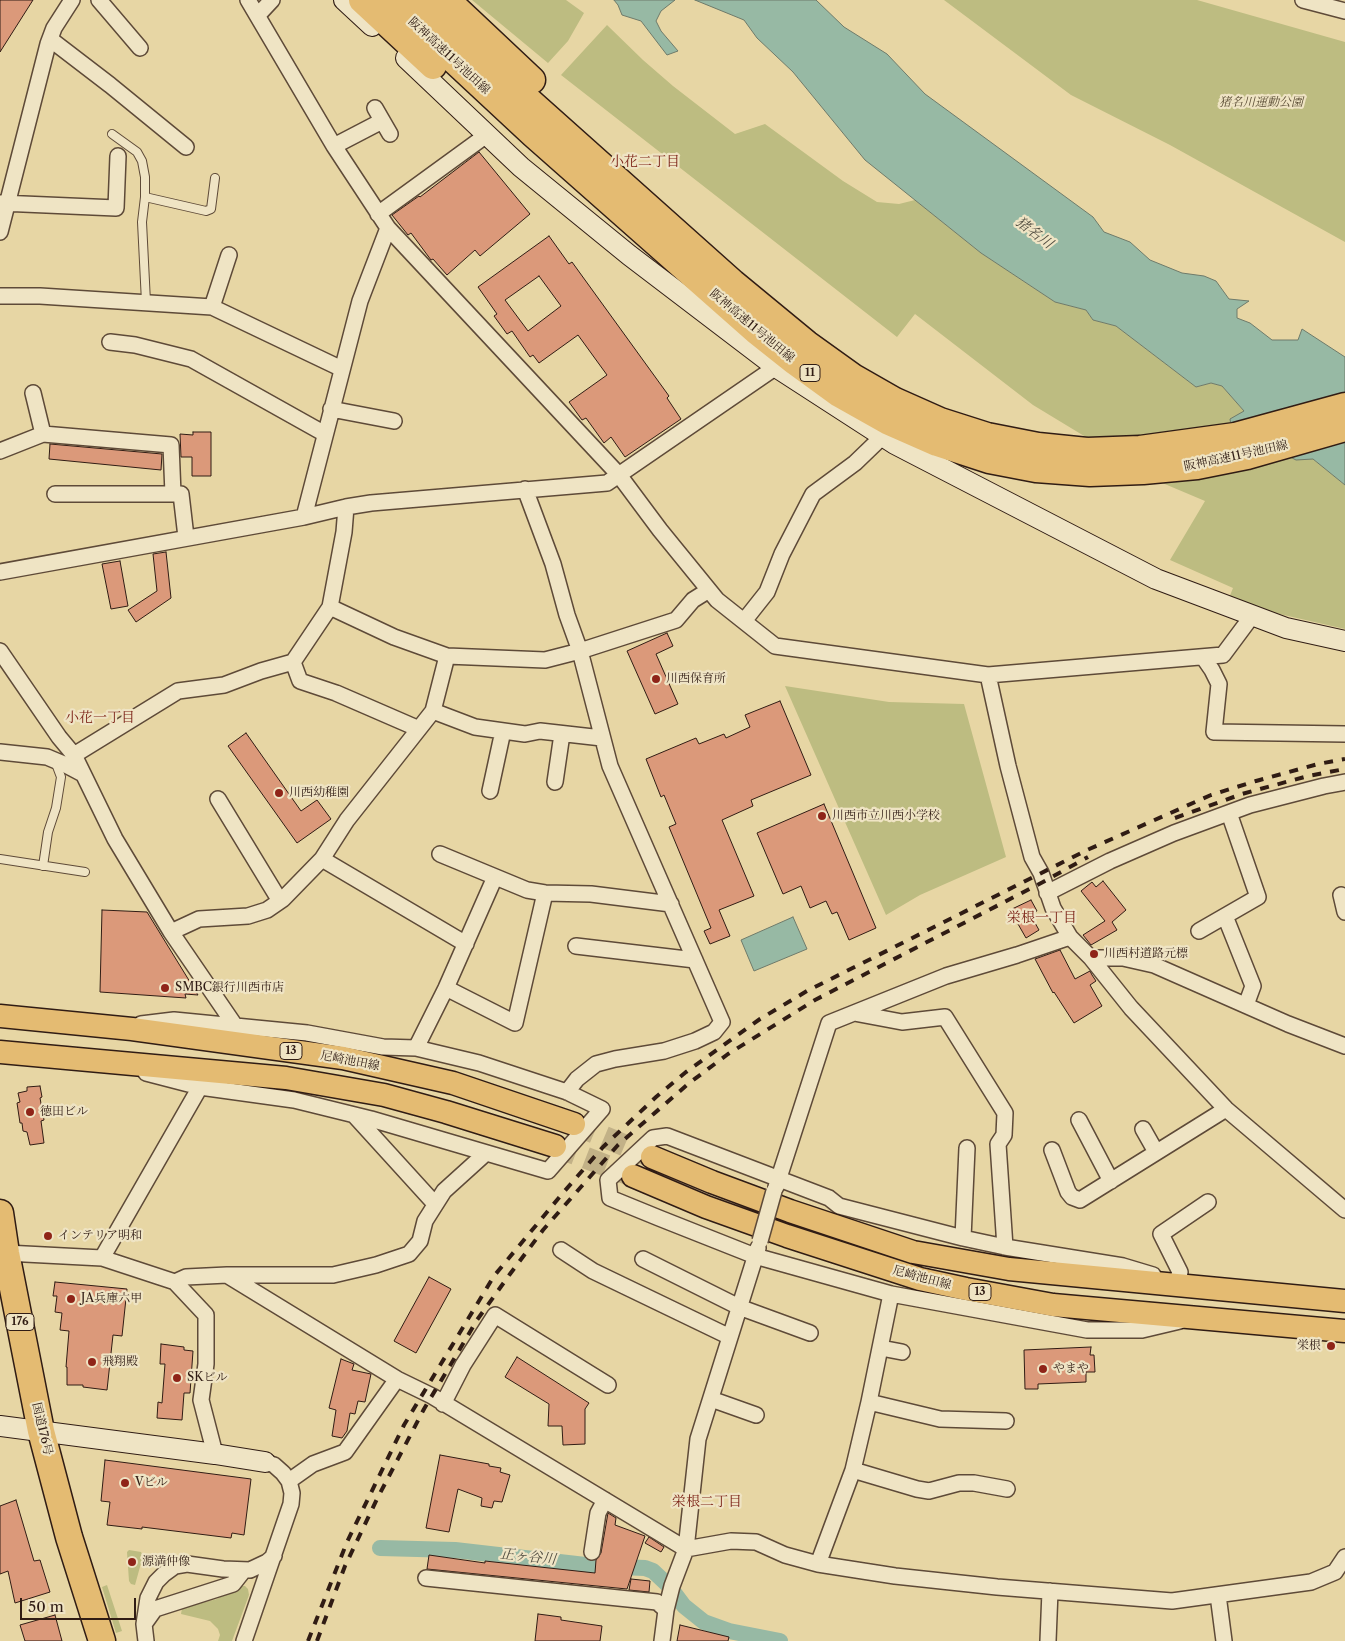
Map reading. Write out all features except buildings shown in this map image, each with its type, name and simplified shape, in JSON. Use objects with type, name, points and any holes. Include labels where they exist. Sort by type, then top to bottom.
[{"type":"highway","points":[[362,0],[520,145],[718,298]]},
{"type":"highway","name":"阪神高速11号池田線","points":[[389,0],[533,134],[718,298],[789,357],[839,394],[887,421],[937,443],[989,460],[1036,469],[1090,473],[1143,472],[1197,466],[1247,456],[1345,428]]},
{"type":"highway","name":"阪神高速11号池田線","points":[[416,0],[733,283],[807,344],[853,377],[895,401],[940,421],[987,436],[1038,446],[1087,451],[1140,449],[1235,436],[1345,406]]},
{"type":"highway","points":[[447,0],[750,286],[807,344]]},
{"type":"highway","name":"国道176号","points":[[0,1213],[6,1254],[42,1431],[69,1537],[102,1641]]},
{"type":"main road","name":"尼崎池田線","points":[[0,1016],[110,1026],[343,1058],[454,1082],[574,1124]]},
{"type":"main road","name":"13","points":[[0,1052],[286,1078],[384,1094],[555,1146]]},
{"type":"main road","name":"尼崎池田線","points":[[652,1158],[790,1211],[913,1252],[1009,1270],[1345,1301]]},
{"type":"main road","name":"尼崎池田線","points":[[633,1176],[706,1207],[787,1236],[920,1279],[1053,1304],[1345,1331]]},
{"type":"street","points":[[0,232],[3,204],[50,39],[54,28],[72,0]]},
{"type":"street","points":[[99,0],[140,48]]},
{"type":"street","points":[[248,0],[334,146],[388,228],[619,475],[660,530],[717,600],[775,646],[988,676],[1223,656],[1252,616]]},
{"type":"street","points":[[258,15],[272,0]]},
{"type":"street","points":[[344,0],[521,167],[629,256],[776,367],[895,444],[1156,579],[1286,628],[1345,641]]},
{"type":"street","points":[[1303,0],[1345,11]]},
{"type":"street","points":[[50,39],[186,147]]},
{"type":"street","points":[[334,146],[382,121]]},
{"type":"street","points":[[378,214],[488,134]]},
{"type":"street","points":[[3,204],[116,208],[118,156]]},
{"type":"street","points":[[304,517],[360,302],[388,228]]},
{"type":"street","points":[[212,307],[229,255]]},
{"type":"street","points":[[0,296],[40,296],[212,307],[342,369]]},
{"type":"street","points":[[110,342],[135,345],[191,359],[325,434]]},
{"type":"street","points":[[0,572],[304,517],[371,503],[607,483],[776,367]]},
{"type":"street","points":[[33,392],[43,434]]},
{"type":"street","points":[[332,409],[394,421]]},
{"type":"street","points":[[0,451],[43,434],[171,445],[173,494]]},
{"type":"street","points":[[744,621],[767,592],[782,554],[813,494],[855,462],[883,436]]},
{"type":"street","points":[[525,490],[553,564],[567,615],[580,651],[610,766],[722,1022],[714,1032],[695,1042],[664,1051],[615,1058],[596,1064],[578,1079],[567,1092]]},
{"type":"street","points":[[55,494],[181,494],[186,537]]},
{"type":"street","points":[[74,755],[178,691],[224,685],[293,662],[330,607],[344,532],[346,507]]},
{"type":"street","points":[[330,607],[394,637],[446,656],[545,660],[580,651],[676,620],[694,600],[709,590]]},
{"type":"street","points":[[0,651],[59,737],[74,755],[115,839],[171,932],[236,1027]]},
{"type":"street","points":[[171,932],[199,919],[248,916],[267,910],[280,901],[322,859],[347,820],[433,711],[446,656]]},
{"type":"street","points":[[1203,657],[1219,684],[1214,732],[1345,734]]},
{"type":"street","points":[[293,662],[300,681],[419,729]]},
{"type":"street","points":[[988,676],[1008,766],[1032,857],[1041,873],[1054,908],[1070,937],[1091,958],[1132,1008],[1226,1109],[1345,1210]]},
{"type":"street","points":[[433,711],[476,727],[526,734],[540,731],[602,738]]},
{"type":"street","points":[[490,791],[502,731]]},
{"type":"street","points":[[555,782],[562,734]]},
{"type":"street","points":[[0,752],[47,757],[84,774]]},
{"type":"street","points":[[1047,893],[1110,861],[1165,837],[1229,813],[1259,803],[1345,782]]},
{"type":"street","points":[[218,799],[280,901]]},
{"type":"street","points":[[1199,931],[1258,897],[1229,813]]},
{"type":"street","points":[[440,854],[527,890],[546,893],[591,894],[671,904]]},
{"type":"street","points":[[322,859],[466,944]]},
{"type":"street","points":[[416,1048],[446,988],[495,877]]},
{"type":"street","points":[[446,988],[515,1022],[546,893]]},
{"type":"street","points":[[1341,895],[1345,912]]},
{"type":"street","points":[[1225,916],[1253,986],[1246,1005]]},
{"type":"street","points":[[662,1641],[672,1586],[686,1549],[698,1439],[829,1023],[946,976],[1070,937]]},
{"type":"street","points":[[576,946],[695,960]]},
{"type":"street","points":[[1091,958],[1123,958],[1154,965],[1288,1024],[1345,1046]]},
{"type":"street","points":[[854,1013],[902,1022],[945,1017],[1005,1113],[1004,1135],[998,1144],[1005,1247]]},
{"type":"street","points":[[102,1062],[200,1087],[294,1100],[354,1115],[548,1171],[602,1108],[567,1092],[479,1064],[416,1048],[384,1047],[307,1033],[174,1020],[110,1026]]},
{"type":"street","points":[[102,1258],[200,1087]]},
{"type":"street","points":[[1052,1150],[1068,1192],[1080,1200],[1226,1109]]},
{"type":"street","points":[[354,1115],[435,1204]]},
{"type":"street","points":[[1080,1120],[1111,1181]]},
{"type":"street","points":[[1143,1128],[1156,1152]]},
{"type":"street","points":[[1186,1285],[1123,1266],[1005,1247],[840,1206],[829,1198],[777,1185],[667,1136],[653,1138],[608,1180],[610,1198],[755,1256],[891,1294],[1087,1330],[1142,1330],[1193,1318]]},
{"type":"street","points":[[963,1238],[967,1148]]},
{"type":"street","points":[[175,1282],[186,1278],[227,1275],[333,1275],[376,1265],[409,1254],[420,1241],[425,1220],[444,1190],[486,1152]]},
{"type":"street","points":[[1186,1285],[1161,1234],[1208,1202]]},
{"type":"street","points":[[561,1250],[593,1271],[730,1337]]},
{"type":"street","points":[[6,1254],[102,1258],[175,1282],[206,1315],[206,1364],[201,1400],[215,1454]]},
{"type":"street","points":[[643,1259],[740,1307],[810,1333]]},
{"type":"street","points":[[227,1275],[397,1379],[420,1390],[686,1549],[731,1541],[756,1542],[785,1555],[818,1564],[904,1577],[997,1587],[1172,1601],[1311,1582],[1335,1572],[1345,1557]]},
{"type":"street","points":[[818,1564],[852,1470],[881,1348],[891,1294]]},
{"type":"street","points":[[443,1404],[463,1365],[495,1315],[608,1384]]},
{"type":"street","points":[[881,1348],[902,1352]]},
{"type":"street","points":[[288,1481],[313,1464],[344,1452],[397,1379]]},
{"type":"street","points":[[711,1399],[756,1415]]},
{"type":"street","points":[[869,1402],[940,1419],[1006,1421]]},
{"type":"street","points":[[0,1426],[215,1454],[274,1465],[283,1473],[288,1481],[292,1494],[291,1504],[244,1641]]},
{"type":"street","points":[[852,1470],[929,1491],[959,1483],[974,1483],[1007,1489]]},
{"type":"street","points":[[592,1552],[598,1513],[605,1500]]},
{"type":"street","points":[[146,1641],[144,1624],[148,1598],[156,1582],[175,1566],[187,1564],[223,1570],[250,1570],[260,1566],[274,1556]]},
{"type":"street","points":[[144,1624],[155,1609],[233,1584],[244,1570]]},
{"type":"street","points":[[426,1578],[657,1602],[668,1606]]},
{"type":"street","points":[[1048,1641],[1050,1591]]},
{"type":"street","points":[[1218,1595],[1224,1641]]},
{"type":"lane","points":[[112,134],[137,152],[142,161],[145,177],[142,222],[146,302]]},
{"type":"lane","points":[[145,197],[206,211],[211,209],[215,178]]},
{"type":"lane","points":[[44,866],[48,832],[56,808],[61,777],[54,760]]},
{"type":"lane","points":[[0,859],[85,872]]},
{"type":"green space","points":[[472,0],[566,0],[584,13],[568,41],[548,63]]},
{"type":"green space","name":"猪名川運動公園","points":[[944,0],[1197,0],[1345,42],[1345,242],[1170,145],[1071,95]]},
{"type":"green space","points":[[607,25],[673,86],[735,134],[765,124],[843,181],[877,202],[899,204],[915,200],[981,253],[1055,302],[1086,310],[1093,320],[1116,326],[1196,387],[1211,383],[1222,386],[1244,411],[1296,459],[1313,459],[1345,485],[1345,629],[1275,613],[1229,598],[1233,588],[1170,560],[1205,501],[1160,482],[1033,405],[915,314],[897,337],[561,75]]},
{"type":"green space","points":[[785,686],[889,702],[964,704],[1006,857],[920,895],[886,915]]},
{"type":"green space","points":[[129,1550],[141,1552],[143,1556],[135,1585],[129,1581],[127,1552]]},
{"type":"green space","points":[[107,1585],[122,1631],[116,1633],[102,1587]]},
{"type":"green space","points":[[239,1586],[245,1586],[248,1589],[249,1595],[232,1641],[218,1641],[220,1635],[218,1629],[210,1621],[181,1614],[182,1608],[217,1599]]},
{"type":"water","points":[[614,0],[675,0],[661,11],[656,21],[661,31],[678,51],[667,55],[641,21],[622,15]]},
{"type":"water","name":"猪名川","points":[[695,0],[816,0],[844,27],[887,54],[925,94],[1093,217],[1104,232],[1130,242],[1150,260],[1182,273],[1204,276],[1216,281],[1229,299],[1249,301],[1237,309],[1237,318],[1250,323],[1272,340],[1298,340],[1302,329],[1345,357],[1345,485],[1313,459],[1296,460],[1231,426],[1230,419],[1244,411],[1222,386],[1211,383],[1196,387],[1116,326],[1093,320],[1086,310],[1055,302],[981,253],[865,160],[793,72],[757,38],[744,20]]},
{"type":"water","points":[[793,917],[807,949],[754,971],[741,940]]},
{"type":"waterway","name":"正ヶ谷川","points":[[380,1548],[455,1550],[594,1566],[645,1568],[653,1571],[669,1586],[684,1606],[704,1622],[729,1631],[780,1641]]},
{"type":"tunnel","points":[[574,1124],[652,1157]]},
{"type":"tunnel","points":[[555,1146],[633,1176]]},
{"type":"railway","points":[[308,1641],[347,1542],[404,1425],[494,1276],[603,1147],[656,1097],[686,1072],[760,1019],[807,991],[1087,850],[1211,795],[1318,764],[1345,759]]},
{"type":"railway","points":[[1175,818],[1242,794],[1308,776],[1345,769]]},
{"type":"railway","points":[[317,1641],[345,1566],[377,1499],[424,1409],[477,1320],[543,1230],[618,1145],[688,1084],[728,1054],[815,1000],[1088,857]]},
{"type":"place","name":"川西保育所","points":[[656,679]]},
{"type":"place","name":"川西幼稚園","points":[[279,793]]},
{"type":"place","name":"川西市立川西小学校","points":[[822,816]]},
{"type":"place","name":"川西村道路元標","points":[[1094,954]]},
{"type":"place","name":"SMBC銀行川西市店","points":[[165,988]]},
{"type":"place","name":"徳田ビル","points":[[30,1112]]},
{"type":"place","name":"インテリア明和","points":[[48,1236]]},
{"type":"place","name":"JA兵庫六甲","points":[[71,1299]]},
{"type":"place","name":"栄根","points":[[1331,1346]]},
{"type":"place","name":"飛翔殿","points":[[92,1362]]},
{"type":"place","name":"やまや","points":[[1043,1369]]},
{"type":"place","name":"SKビル","points":[[177,1378]]},
{"type":"place","name":"Vビル","points":[[125,1483]]},
{"type":"place","name":"源満仲像","points":[[132,1562]]},
{"type":"district","name":"小花二丁目","points":[[645,162]]},
{"type":"district","name":"小花一丁目","points":[[100,718]]},
{"type":"district","name":"栄根一丁目","points":[[1042,918]]},
{"type":"district","name":"栄根二丁目","points":[[707,1502]]}]
